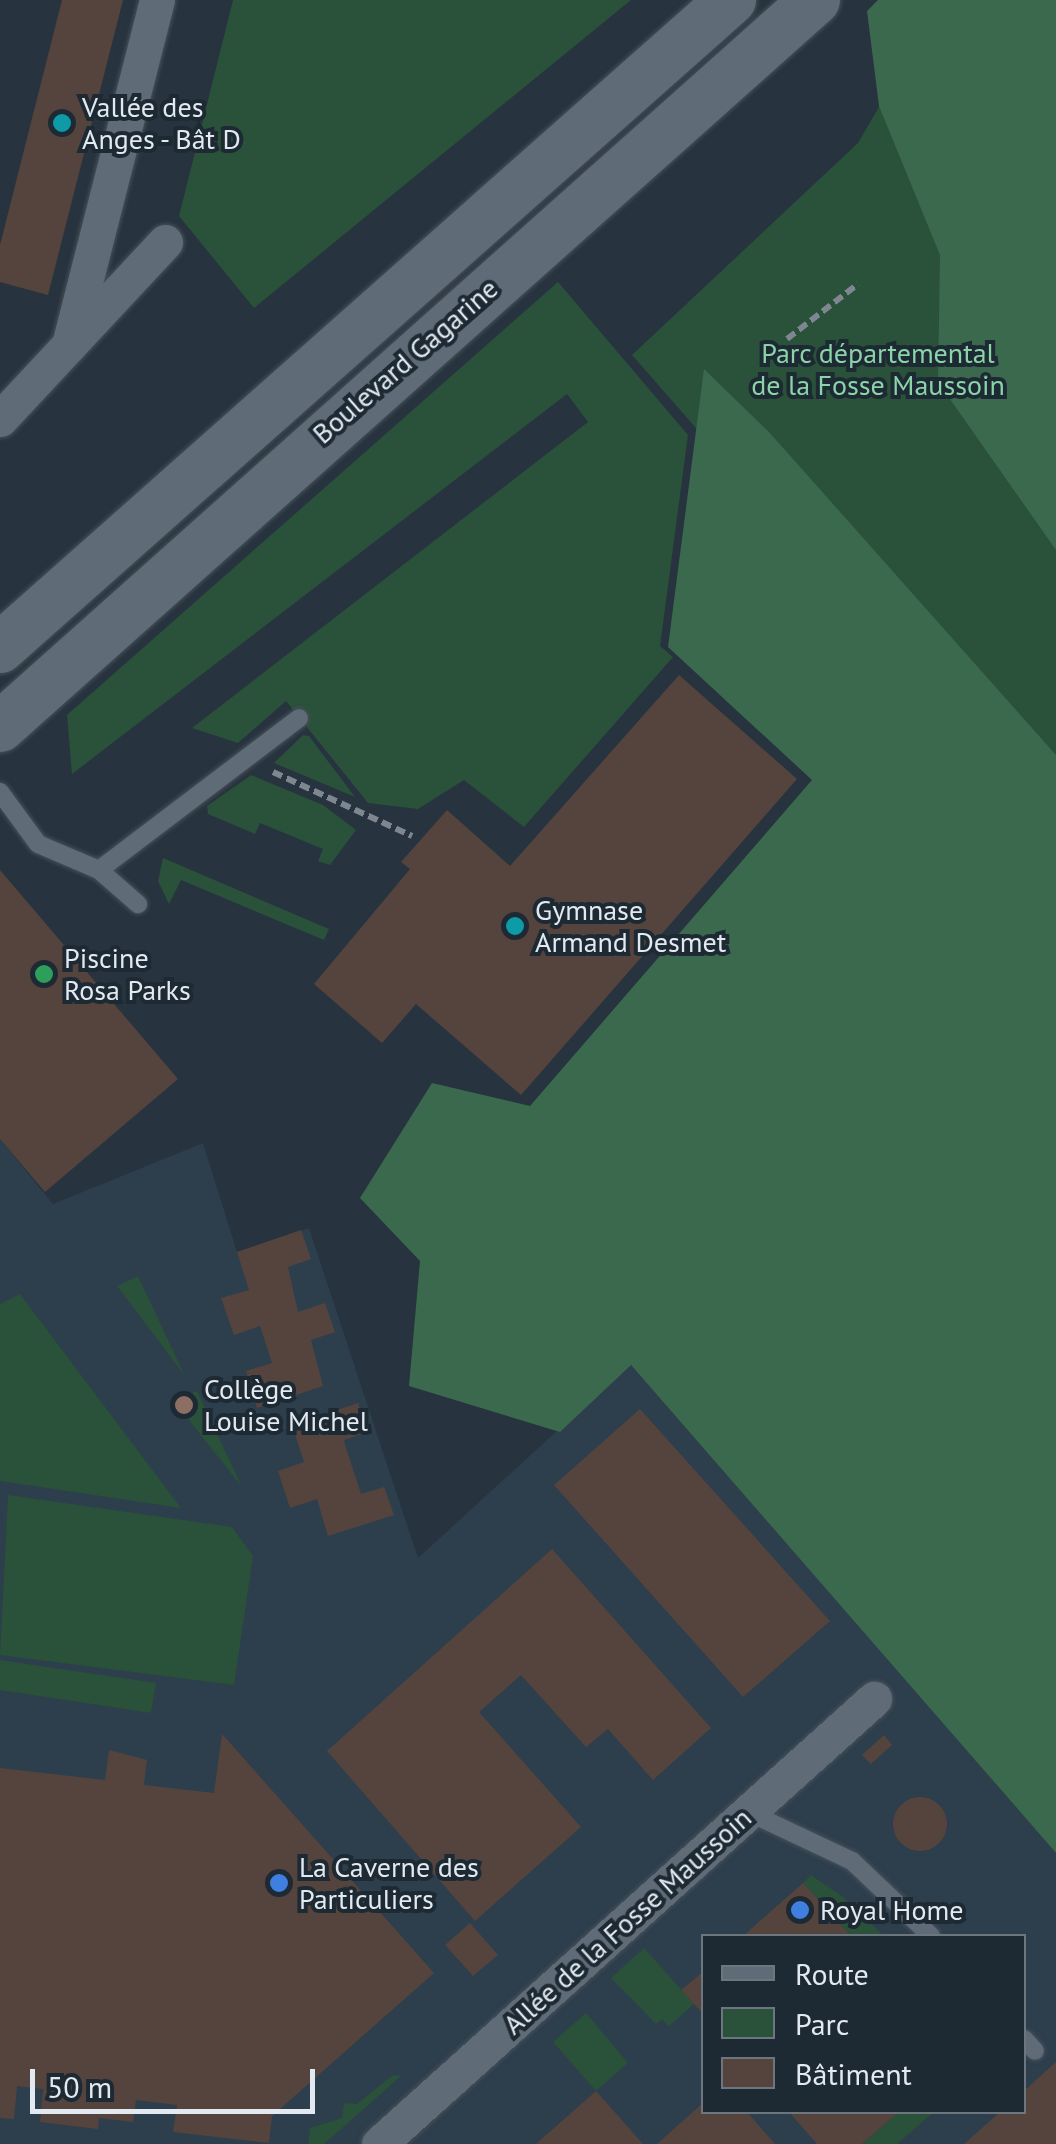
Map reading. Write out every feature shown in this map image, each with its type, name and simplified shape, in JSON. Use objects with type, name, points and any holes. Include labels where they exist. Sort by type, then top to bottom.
[{"type":"main road","name":"Boulevard Gagarine","points":[[0,648],[731,0]]},
{"type":"main road","name":"Boulevard Gagarine","points":[[0,727],[815,0]]},
{"type":"street","points":[[69,345],[157,0]]},
{"type":"street","points":[[0,418],[165,242]]},
{"type":"street","name":"Allée de la Fosse Maussoin","points":[[380,2144],[874,1699]]},
{"type":"lane","points":[[99,870],[299,718]]},
{"type":"lane","points":[[0,792],[38,844],[99,870],[138,904]]},
{"type":"lane","points":[[748,1812],[852,1861],[929,1934]]},
{"type":"path","points":[[787,339],[858,284]]},
{"type":"path","points":[[245,759],[412,836]]},
{"type":"shaded area","points":[[0,1139],[53,1204],[203,1143],[237,1252],[309,1228],[418,1558],[630,1364],[1056,1853],[1056,2144],[0,2144]]},
{"type":"green space","points":[[233,0],[631,0],[254,308],[179,216]]},
{"type":"green space","points":[[878,0],[1056,0],[1056,550],[938,382],[940,255],[879,106],[867,11]]},
{"type":"green space","name":"Parc départemental de la Fosse Maussoin","points":[[941,0],[1056,0],[1056,839],[632,355],[858,143]]},
{"type":"green space","points":[[558,282],[688,435],[660,646],[673,657],[524,827],[464,780],[418,809],[368,803],[286,701],[238,743],[192,728],[588,422],[567,394],[72,774],[67,715]]},
{"type":"green space","points":[[704,369],[769,432],[1056,755],[1056,1853],[631,1365],[560,1432],[409,1386],[420,1261],[360,1198],[432,1083],[530,1106],[812,780],[668,647]]},
{"type":"green space","points":[[303,735],[309,736],[355,797],[274,763]]},
{"type":"green space","points":[[251,775],[323,805],[356,830],[330,865],[318,861],[323,849],[260,823],[255,834],[208,814],[207,806]]},
{"type":"green space","points":[[163,858],[329,929],[324,940],[181,880],[169,904],[158,881]]},
{"type":"green space","points":[[138,1276],[185,1376],[117,1286]]},
{"type":"green space","points":[[20,1294],[181,1508],[0,1481],[0,1304]]},
{"type":"green space","points":[[197,1391],[242,1487],[173,1400]]},
{"type":"green space","points":[[8,1495],[232,1527],[253,1556],[234,1685],[0,1655]]},
{"type":"green space","points":[[0,1660],[156,1683],[151,1713],[0,1690]]},
{"type":"green space","points":[[811,1875],[843,1897],[882,1934],[849,1934],[803,1883]]},
{"type":"green space","points":[[644,1948],[694,2004],[669,2026],[662,2019],[656,2024],[611,1978]]},
{"type":"green space","points":[[586,2013],[628,2063],[596,2091],[553,2042]]},
{"type":"green space","points":[[393,2075],[401,2076],[324,2144],[308,2144],[310,2128],[342,2118],[344,2103],[357,2104]]},
{"type":"green space","points":[[897,2114],[932,2114],[897,2144],[862,2144]]},
{"type":"building","name":"Vallée des Anges - Bât D","points":[[62,0],[123,0],[48,295],[0,282],[0,245]]},
{"type":"building","name":"Gymnase Armand Desmet","points":[[679,675],[797,779],[521,1095],[416,1004],[382,1043],[314,984],[410,869],[401,862],[447,810],[510,866]]},
{"type":"building","name":"Piscine Rosa Parks","points":[[0,870],[178,1079],[45,1192],[0,1139]]},
{"type":"building","points":[[301,1230],[311,1259],[288,1267],[298,1312],[325,1303],[335,1332],[311,1340],[323,1386],[257,1408],[246,1371],[272,1363],[260,1326],[234,1335],[221,1298],[249,1290],[237,1252]]},
{"type":"building","points":[[358,1403],[367,1432],[344,1440],[346,1448],[361,1494],[384,1487],[394,1515],[328,1536],[317,1499],[290,1508],[278,1471],[304,1462],[292,1425]]},
{"type":"building","points":[[640,1409],[830,1621],[743,1697],[554,1485]]},
{"type":"building","points":[[552,1549],[711,1728],[653,1780],[608,1729],[586,1747],[521,1675],[479,1712],[581,1827],[475,1921],[327,1751]]},
{"type":"building","points":[[222,1734],[434,1973],[272,2116],[269,2143],[173,2132],[177,2105],[136,2100],[133,2122],[99,2118],[98,2129],[40,2122],[43,2089],[17,2086],[14,2119],[0,2118],[0,1768],[105,1780],[109,1750],[147,1760],[144,1785],[214,1793]]},
{"type":"building","points":[[884,1735],[892,1745],[871,1764],[862,1755]]},
{"type":"building","points":[[920,1797],[939,1805],[947,1824],[939,1843],[920,1851],[901,1843],[893,1824],[901,1805]]},
{"type":"building","name":"Royal Home","points":[[803,1883],[849,1934],[745,1934]]},
{"type":"building","points":[[470,1923],[498,1955],[473,1976],[445,1945]]},
{"type":"building","points":[[701,1973],[701,2012],[681,1990]]},
{"type":"building","points":[[1056,2062],[1056,2144],[964,2144],[998,2114],[1026,2114],[1026,2089]]},
{"type":"building","points":[[596,2091],[643,2144],[536,2144]]},
{"type":"building","points":[[701,2105],[701,2114],[749,2114],[775,2144],[657,2144]]},
{"type":"building","points":[[791,2114],[897,2114],[862,2144],[817,2144]]},
{"type":"place","name":"Vallée des Anges - Bât D","points":[[62,123]]},
{"type":"place","name":"Gymnase Armand Desmet","points":[[515,926]]},
{"type":"place","name":"Piscine Rosa Parks","points":[[44,974]]},
{"type":"place","name":"Collège Louise Michel","points":[[184,1405]]},
{"type":"place","name":"La Caverne des Particuliers","points":[[279,1883]]},
{"type":"place","name":"Royal Home","points":[[800,1910]]}]
